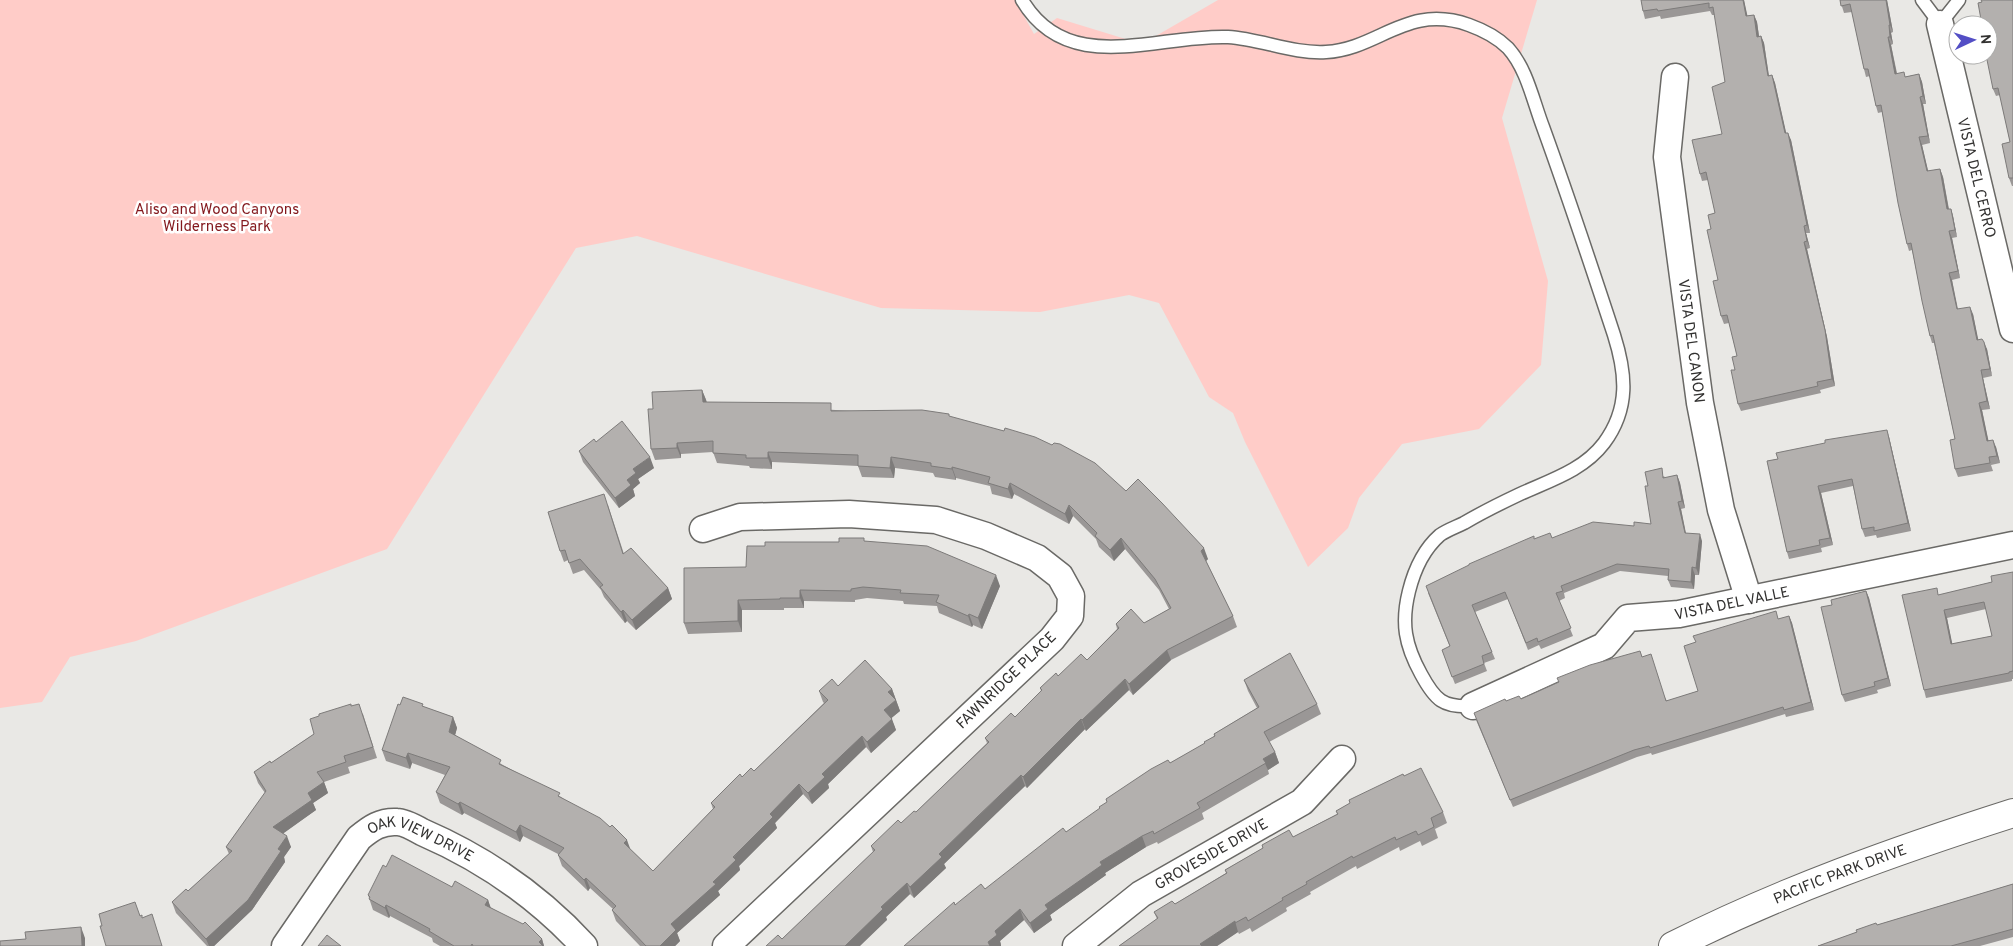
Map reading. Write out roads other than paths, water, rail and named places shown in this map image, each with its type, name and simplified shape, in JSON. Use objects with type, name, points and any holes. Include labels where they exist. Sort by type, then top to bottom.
[{"type":"main road","name":"PACIFIC PARK DRIVE","points":[[1673,946],[1723,920],[1867,862],[2013,813]]},
{"type":"street","name":"VISTA DEL CERRO","points":[[1940,24],[2013,329]]},
{"type":"street","name":"VISTA DEL CANON","points":[[1675,77],[1667,157],[1700,403],[1721,510],[1749,600]]},
{"type":"street","name":"FAWNRIDGE PLACE","points":[[703,529],[740,517],[849,514],[936,520],[986,536],[1037,558],[1060,576],[1071,596],[1070,616],[1052,639],[726,946]]},
{"type":"street","name":"VISTA DEL VALLE","points":[[1473,706],[1604,646],[1628,618],[1680,614],[2013,544]]},
{"type":"street","name":"GROVESIDE DRIVE","points":[[1076,946],[1141,894],[1302,802],[1342,759]]},
{"type":"street","name":"OAK VIEW DRIVE","points":[[285,946],[360,838],[375,825],[398,821],[437,838],[492,869],[536,902],[584,946]]},
{"type":"lane","points":[[1022,0],[1037,20],[1057,36],[1071,42],[1089,46],[1111,47],[1216,37],[1327,52],[1358,45],[1406,23],[1446,19],[1480,29],[1496,38],[1516,58],[1546,136],[1614,335],[1623,363],[1624,386],[1617,421],[1604,442],[1591,456],[1558,477],[1440,535],[1424,554],[1413,576],[1406,604],[1404,630],[1410,654],[1431,693],[1443,703],[1456,707],[1473,706]]},
{"type":"lane","points":[[1922,0],[1940,24],[1959,0]]},
{"type":"park label","name":"Aliso and Wood Canyons Wilderness Park","points":[[217,218]]}]
